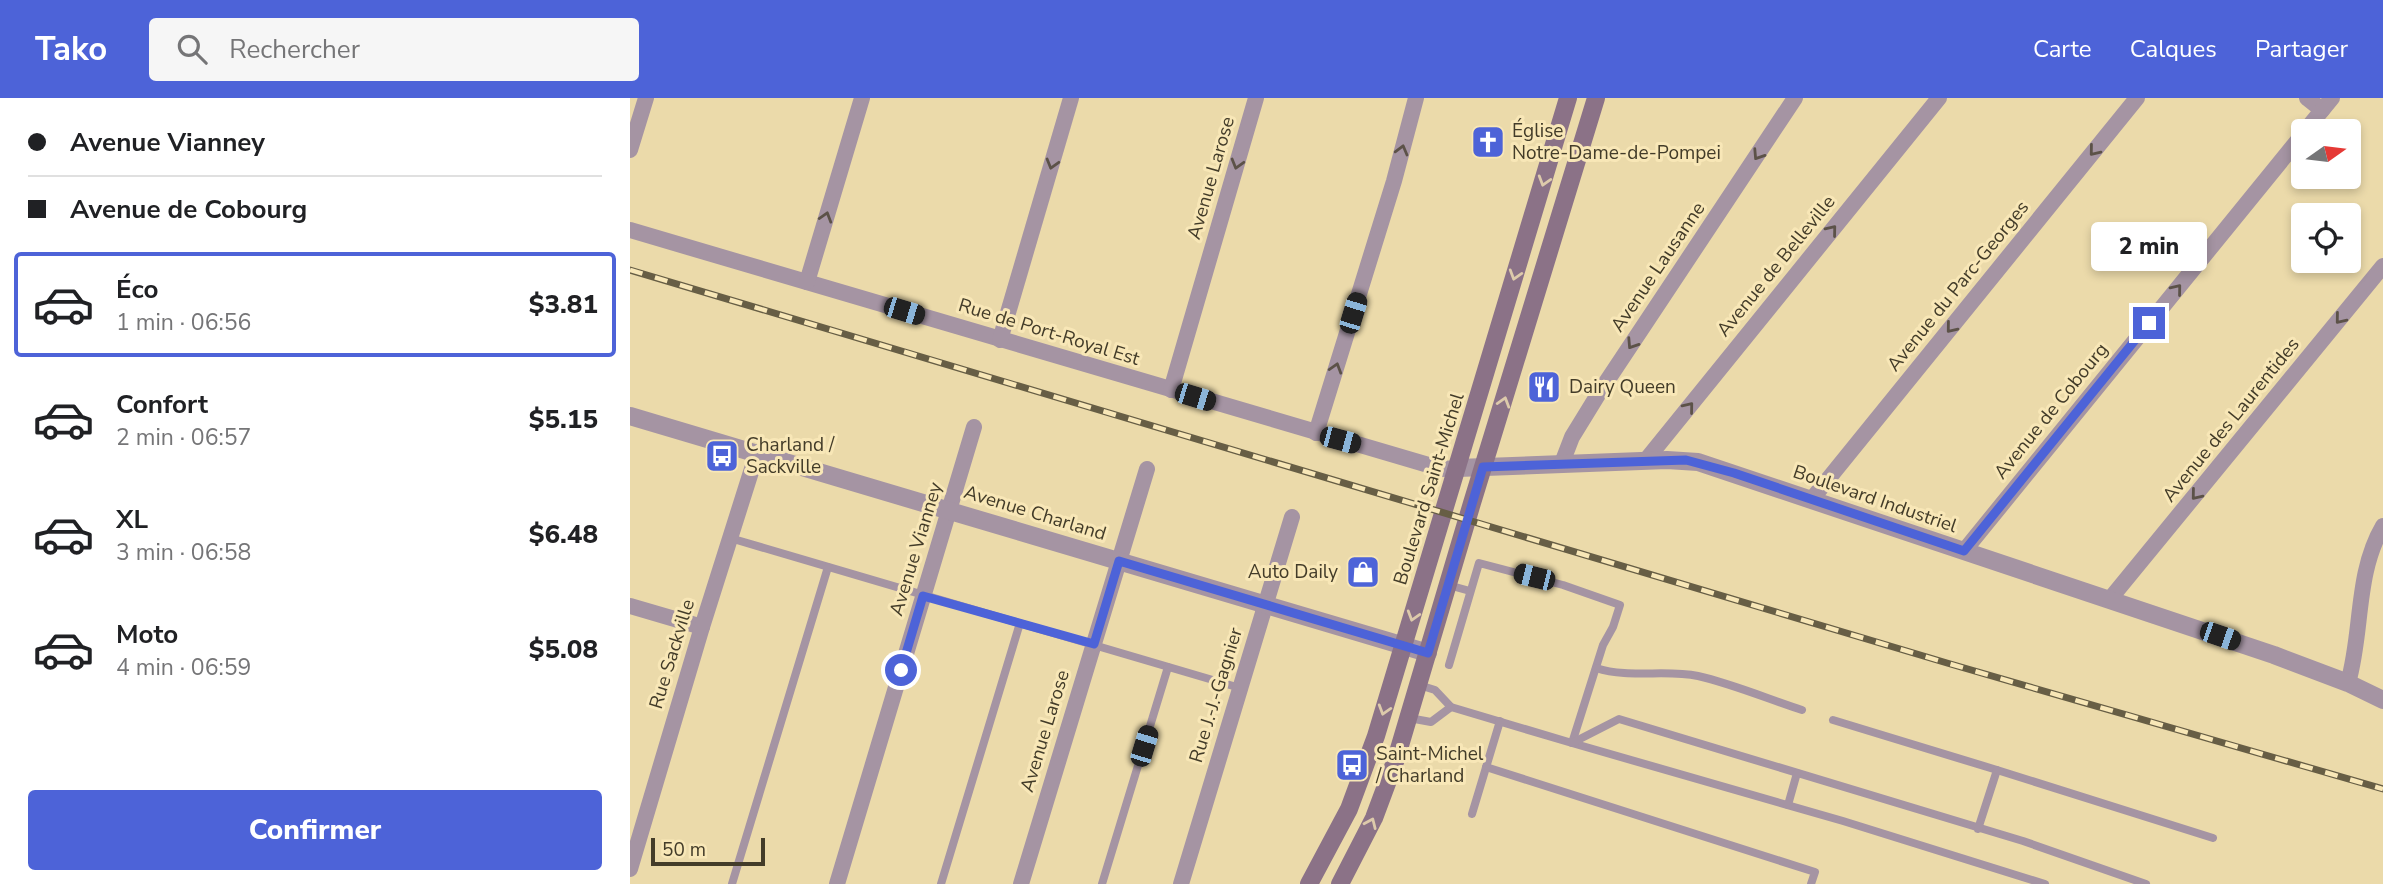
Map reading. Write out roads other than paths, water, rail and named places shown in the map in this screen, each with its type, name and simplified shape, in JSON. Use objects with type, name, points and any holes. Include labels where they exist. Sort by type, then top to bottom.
[{"type":"main road","name":"Boulevard Saint-Michel","points":[[1309,884],[1336,837],[1360,783],[1458,468],[1568,98]]},
{"type":"main road","points":[[1340,884],[1381,801],[1409,718],[1596,98]]},
{"type":"street","points":[[630,150],[646,98]]},
{"type":"street","points":[[807,282],[862,98]]},
{"type":"street","points":[[1000,340],[1071,98]]},
{"type":"street","name":"Avenue Larose","points":[[1171,390],[1256,98]]},
{"type":"street","points":[[1315,433],[1394,181],[1416,98]]},
{"type":"street","name":"Avenue Lausanne","points":[[1562,463],[1572,437],[1599,393],[1796,98]]},
{"type":"street","name":"Avenue de Belleville","points":[[1646,460],[1939,98]]},
{"type":"street","name":"Avenue du Parc-Georges","points":[[1812,499],[2137,98]]},
{"type":"street","points":[[2307,98],[2327,104]]},
{"type":"street","name":"Avenue de Cobourg","points":[[2315,119],[2327,104]]},
{"type":"street","name":"Avenue de Cobourg","points":[[1964,551],[2291,148]]},
{"type":"street","name":"Rue de Port-Royal Est","points":[[630,230],[1315,433],[1442,469],[1458,468]]},
{"type":"street","name":"Avenue des Laurentides","points":[[2110,599],[2383,266]]},
{"type":"street","name":"Avenue Charland","points":[[630,416],[1428,653]]},
{"type":"street","name":"Avenue Vianney","points":[[837,884],[974,427]]},
{"type":"street","name":"Rue Sackville","points":[[630,869],[757,453]]},
{"type":"street","name":"Boulevard Industriel","points":[[1458,468],[1646,460],[1698,462],[2263,651],[2348,683],[2383,700]]},
{"type":"street","name":"Avenue Larose","points":[[1021,884],[1147,469]]},
{"type":"street","name":"Rue J.-J.-Gagnier","points":[[1181,884],[1292,517]]},
{"type":"street","points":[[2348,683],[2356,655],[2365,574],[2374,541],[2383,526]]},
{"type":"street","points":[[630,606],[702,627]]},
{"type":"lane","points":[[730,538],[1240,688]]},
{"type":"lane","points":[[1449,665],[1479,563],[1553,582],[1620,605],[1572,743]]},
{"type":"lane","points":[[732,884],[828,567]]},
{"type":"lane","points":[[1448,584],[1470,591]]},
{"type":"lane","points":[[941,884],[1020,622]]},
{"type":"lane","points":[[1102,884],[1168,667]]},
{"type":"lane","points":[[1596,668],[1625,675],[1698,676],[1802,710]]},
{"type":"lane","points":[[1419,685],[1435,690],[1451,707],[1788,805],[2045,884]]},
{"type":"lane","points":[[1409,718],[1422,723],[1431,722],[1451,707]]},
{"type":"lane","points":[[1572,743],[1619,719],[2023,841],[2146,884]]},
{"type":"lane","points":[[1833,720],[2213,838]]},
{"type":"lane","points":[[1472,814],[1500,721]]},
{"type":"lane","points":[[1486,767],[1815,872],[1811,884]]},
{"type":"lane","points":[[1978,829],[1997,770]]},
{"type":"lane","points":[[1788,805],[1797,773]]},
{"type":"railway","points":[[630,270],[1947,663],[2383,789]]},
{"type":"place","name":"Église Notre-Dame-de-Pompei","points":[[1488,142]]},
{"type":"place","name":"Dairy Queen","points":[[1544,387]]},
{"type":"place","name":"Charland / Sackville","points":[[722,456]]},
{"type":"place","name":"Auto Daily","points":[[1363,572]]},
{"type":"place","name":"Saint-Michel / Charland","points":[[1352,765]]}]
